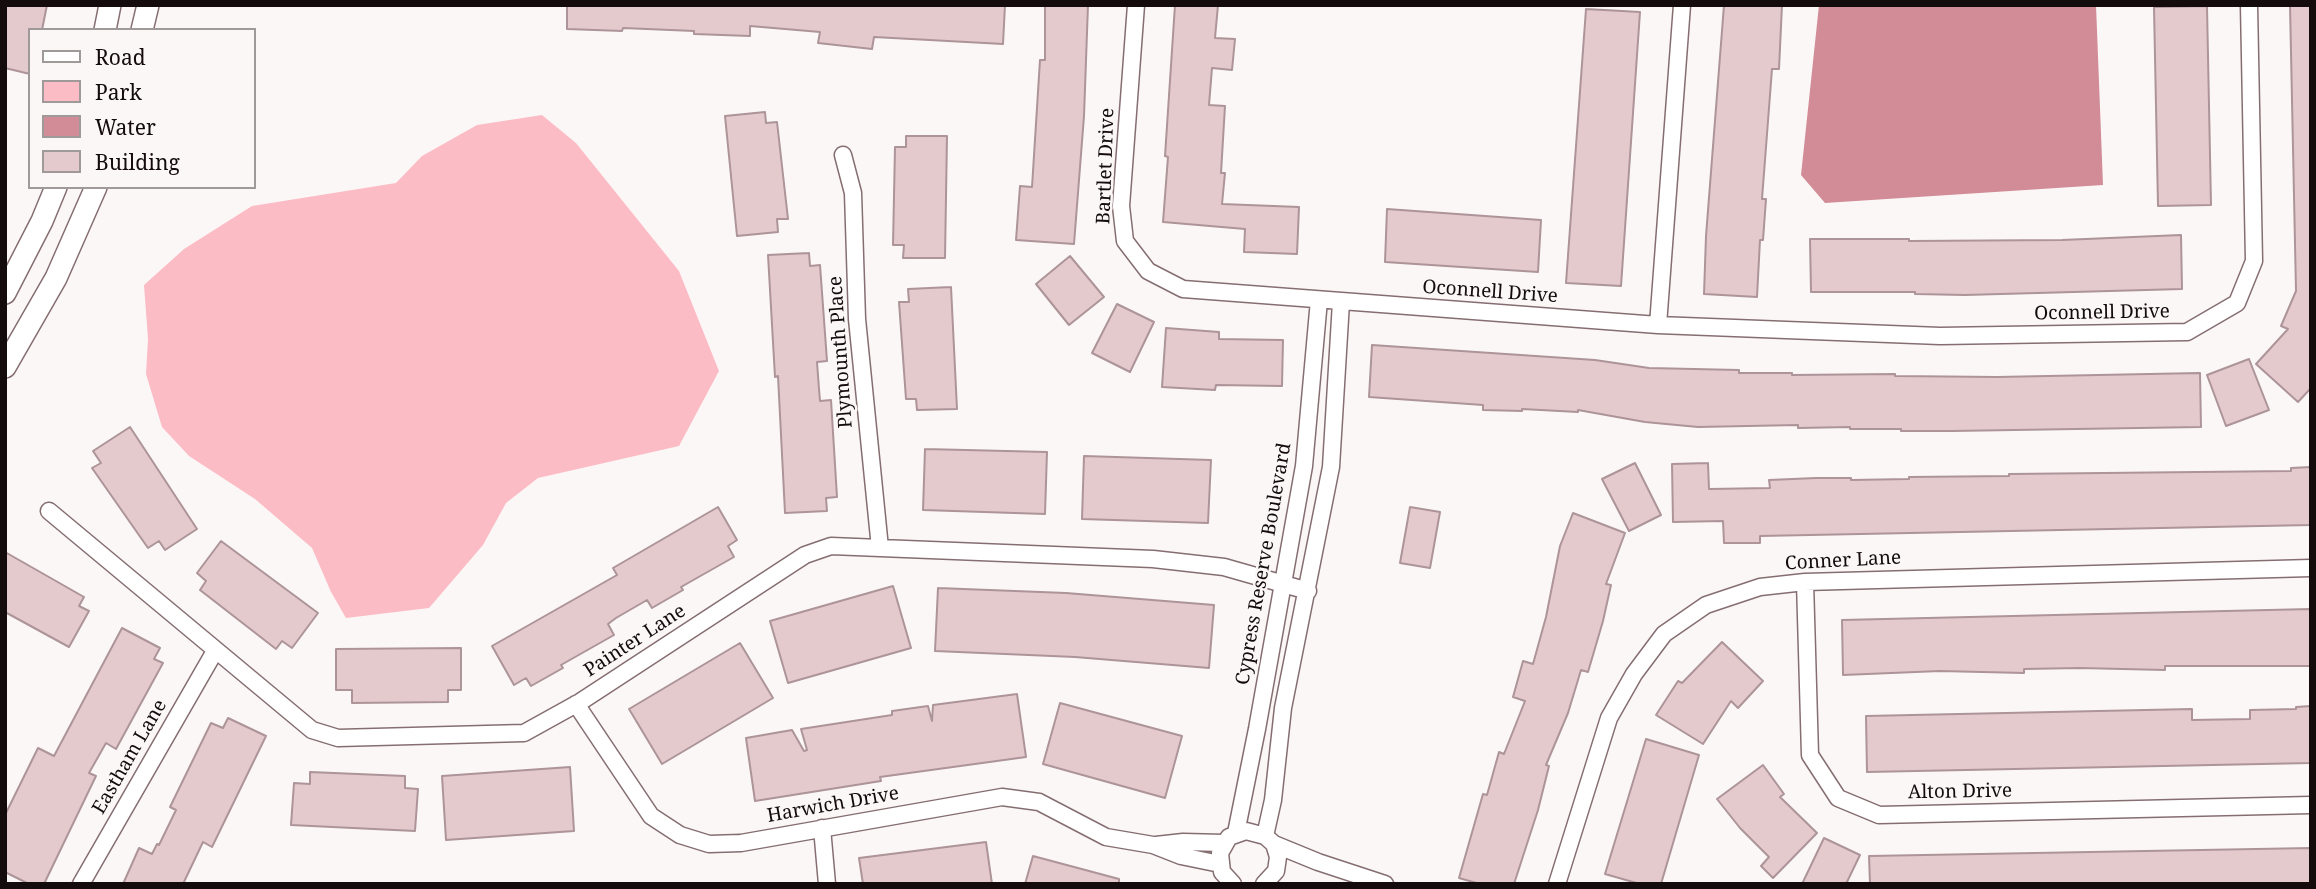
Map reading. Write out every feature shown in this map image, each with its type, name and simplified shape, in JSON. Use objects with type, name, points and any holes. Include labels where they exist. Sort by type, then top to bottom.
[{"type":"street","points":[[105,28],[110,5]]},
{"type":"street","points":[[142,28],[148,5]]},
{"type":"street","name":"Bartlet Drive","points":[[1136,5],[1121,206],[1125,241],[1148,271],[1183,289],[1319,300]]},
{"type":"street","points":[[1658,325],[1682,5]]},
{"type":"street","name":"Oconnell Drive","points":[[1319,300],[1658,325],[1940,337],[2188,332],[2237,303],[2254,261],[2249,5]]},
{"type":"street","name":"Plymounth Place","points":[[843,155],[853,193],[857,319],[880,548]]},
{"type":"street","points":[[5,293],[55,189]]},
{"type":"street","points":[[7,362],[56,278],[95,189]]},
{"type":"street","name":"Cypress Reserve Boulevard","points":[[1226,877],[1220,853],[1230,838],[1284,584],[1304,466],[1319,300]]},
{"type":"street","points":[[1269,883],[1276,871],[1278,857],[1269,840],[1283,708],[1331,467],[1341,302]]},
{"type":"street","name":"Painter Lane","points":[[49,511],[312,730],[338,738],[524,733],[576,704],[805,555],[831,546],[1153,559],[1224,568],[1308,591]]},
{"type":"street","name":"Conner Lane","points":[[1557,884],[1609,718],[1634,674],[1664,634],[1706,605],[1760,587],[1805,582],[2311,568]]},
{"type":"street","name":"Alton Drive","points":[[1805,582],[1810,755],[1838,798],[1879,815],[2311,805]]},
{"type":"street","name":"Eastham Lane","points":[[81,884],[215,651]]},
{"type":"street","name":"Harwich Drive","points":[[576,704],[651,816],[680,835],[709,844],[731,843],[1002,797],[1039,802],[1106,836],[1153,845],[1226,877]]},
{"type":"street","points":[[822,828],[827,884]]},
{"type":"street","name":"Harwich Drive","points":[[1153,845],[1230,838],[1256,831],[1269,840],[1318,862],[1385,884]]},
{"type":"green space","points":[[542,115],[576,143],[679,271],[719,371],[679,446],[538,478],[506,503],[483,545],[429,608],[346,618],[331,592],[312,548],[255,499],[189,456],[162,427],[146,374],[148,339],[144,285],[184,249],[252,206],[396,183],[422,156],[477,125]]},
{"type":"water","points":[[1819,5],[2096,5],[2103,185],[1825,203],[1801,175]]},
{"type":"building","points":[[5,5],[47,5],[42,28],[28,28],[28,74],[5,68]]},
{"type":"building","points":[[567,5],[1005,5],[1003,44],[874,37],[872,49],[818,43],[820,32],[750,26],[750,36],[623,28],[622,31],[567,29]]},
{"type":"building","points":[[1045,5],[1088,5],[1084,116],[1074,244],[1016,240],[1020,186],[1032,187],[1040,60],[1045,60]]},
{"type":"building","points":[[1175,5],[1218,5],[1215,38],[1235,39],[1232,70],[1212,68],[1209,105],[1225,106],[1222,204],[1299,207],[1297,254],[1244,252],[1245,229],[1163,222]]},
{"type":"building","points":[[1724,5],[1782,5],[1779,69],[1772,69],[1762,199],[1766,199],[1763,240],[1760,240],[1757,297],[1704,294]]},
{"type":"building","points":[[2290,5],[2311,5],[2311,388],[2298,402],[2256,364],[2288,329],[2281,326],[2296,291]]},
{"type":"building","points":[[2207,6],[2211,205],[2158,206],[2154,7]]},
{"type":"building","points":[[1586,9],[1640,12],[1621,286],[1566,283]]},
{"type":"building","points":[[765,112],[766,123],[777,122],[788,219],[777,219],[778,232],[737,236],[725,116]]},
{"type":"building","points":[[906,136],[947,136],[945,258],[903,258],[904,245],[893,245],[895,147],[906,147]]},
{"type":"building","points":[[1387,209],[1541,220],[1538,272],[1385,262]]},
{"type":"building","points":[[2181,235],[2182,289],[1965,295],[1811,292],[1810,239],[2062,240]]},
{"type":"building","points":[[809,253],[810,266],[820,265],[827,361],[817,362],[820,401],[831,400],[837,497],[826,498],[827,511],[785,513],[768,255]]},
{"type":"building","points":[[1070,256],[1104,297],[1069,325],[1036,284]]},
{"type":"building","points":[[951,287],[957,409],[917,410],[916,399],[906,399],[899,302],[909,302],[908,289]]},
{"type":"building","points":[[1117,304],[1154,322],[1130,372],[1092,353]]},
{"type":"building","points":[[1166,328],[1219,332],[1219,339],[1283,340],[1282,386],[1216,385],[1215,390],[1162,387]]},
{"type":"building","points":[[1372,345],[1595,360],[1649,368],[1739,370],[1739,373],[1792,375],[1997,377],[2200,373],[2201,427],[1901,431],[1850,427],[1798,428],[1798,425],[1698,427],[1645,422],[1578,410],[1483,410],[1483,405],[1369,397]]},
{"type":"building","points":[[2249,359],[2269,410],[2226,426],[2207,375]]},
{"type":"building","points":[[130,427],[197,529],[165,550],[159,541],[148,548],[92,468],[101,463],[93,451]]},
{"type":"building","points":[[925,449],[1047,452],[1045,514],[923,510]]},
{"type":"building","points":[[1084,456],[1211,460],[1208,523],[1082,519]]},
{"type":"building","points":[[1635,463],[1661,515],[1629,531],[1602,479]]},
{"type":"building","points":[[1708,463],[1709,489],[1770,488],[1769,480],[1816,478],[1851,480],[2009,474],[2291,471],[2291,468],[2311,467],[2311,525],[1760,536],[1760,543],[1724,543],[1723,521],[1673,522],[1672,464]]},
{"type":"building","points":[[718,507],[737,540],[728,546],[734,557],[681,587],[683,590],[652,608],[647,600],[616,618],[608,624],[614,635],[561,665],[563,668],[531,686],[526,678],[514,685],[492,646],[617,575],[613,568]]},
{"type":"building","points":[[1410,507],[1440,512],[1430,568],[1400,563]]},
{"type":"building","points":[[1573,513],[1625,533],[1606,584],[1611,585],[1603,621],[1588,672],[1581,670],[1568,713],[1546,765],[1549,766],[1538,810],[1514,884],[1480,884],[1459,878],[1483,794],[1487,795],[1499,752],[1504,754],[1525,701],[1513,697],[1523,661],[1533,664],[1546,617],[1560,546]]},
{"type":"building","points":[[221,541],[318,613],[292,648],[282,641],[276,649],[200,590],[206,581],[197,573]]},
{"type":"building","points":[[5,552],[84,597],[79,606],[89,611],[69,647],[5,612]]},
{"type":"building","points":[[893,586],[911,648],[788,683],[770,621]]},
{"type":"building","points":[[938,588],[1066,593],[1214,605],[1209,668],[1075,657],[935,651]]},
{"type":"building","points":[[2311,609],[2311,666],[2165,666],[2165,670],[2080,668],[2024,669],[2024,673],[1940,671],[1843,675],[1842,620]]},
{"type":"building","points":[[122,628],[160,648],[154,659],[163,663],[116,749],[106,743],[89,773],[96,776],[44,884],[29,884],[5,872],[5,815],[38,748],[54,756]]},
{"type":"building","points":[[1722,642],[1763,681],[1738,708],[1731,701],[1703,744],[1656,715],[1678,681],[1682,683]]},
{"type":"building","points":[[740,643],[773,698],[662,764],[629,709]]},
{"type":"building","points":[[461,648],[461,690],[448,690],[448,702],[352,703],[352,690],[336,690],[336,649]]},
{"type":"building","points":[[1017,694],[1026,757],[880,777],[881,781],[755,801],[746,738],[792,730],[804,751],[807,750],[801,729],[892,715],[892,711],[928,706],[932,721],[933,705]]},
{"type":"building","points":[[1060,703],[1182,736],[1165,798],[1043,764]]},
{"type":"building","points":[[2311,706],[2311,763],[1867,772],[1866,716],[2192,709],[2192,720],[2250,719],[2250,710]]},
{"type":"building","points":[[228,718],[266,736],[212,847],[203,842],[183,884],[123,884],[139,848],[152,854],[157,844],[159,845],[176,810],[170,807],[211,723],[223,728]]},
{"type":"building","points":[[1646,739],[1699,755],[1661,884],[1640,884],[1605,874]]},
{"type":"building","points":[[1763,765],[1784,794],[1780,797],[1817,833],[1773,878],[1761,866],[1769,857],[1740,828],[1717,799]]},
{"type":"building","points":[[570,767],[574,831],[446,840],[442,776]]},
{"type":"building","points":[[310,772],[405,776],[405,788],[418,789],[415,831],[291,825],[294,783],[310,784]]},
{"type":"building","points":[[1824,838],[1860,855],[1846,884],[1802,884]]},
{"type":"building","points":[[986,842],[992,884],[863,884],[859,858]]},
{"type":"building","points":[[2311,848],[2311,884],[1870,884],[1869,856]]},
{"type":"building","points":[[1033,856],[1119,879],[1119,884],[1025,884]]}]
